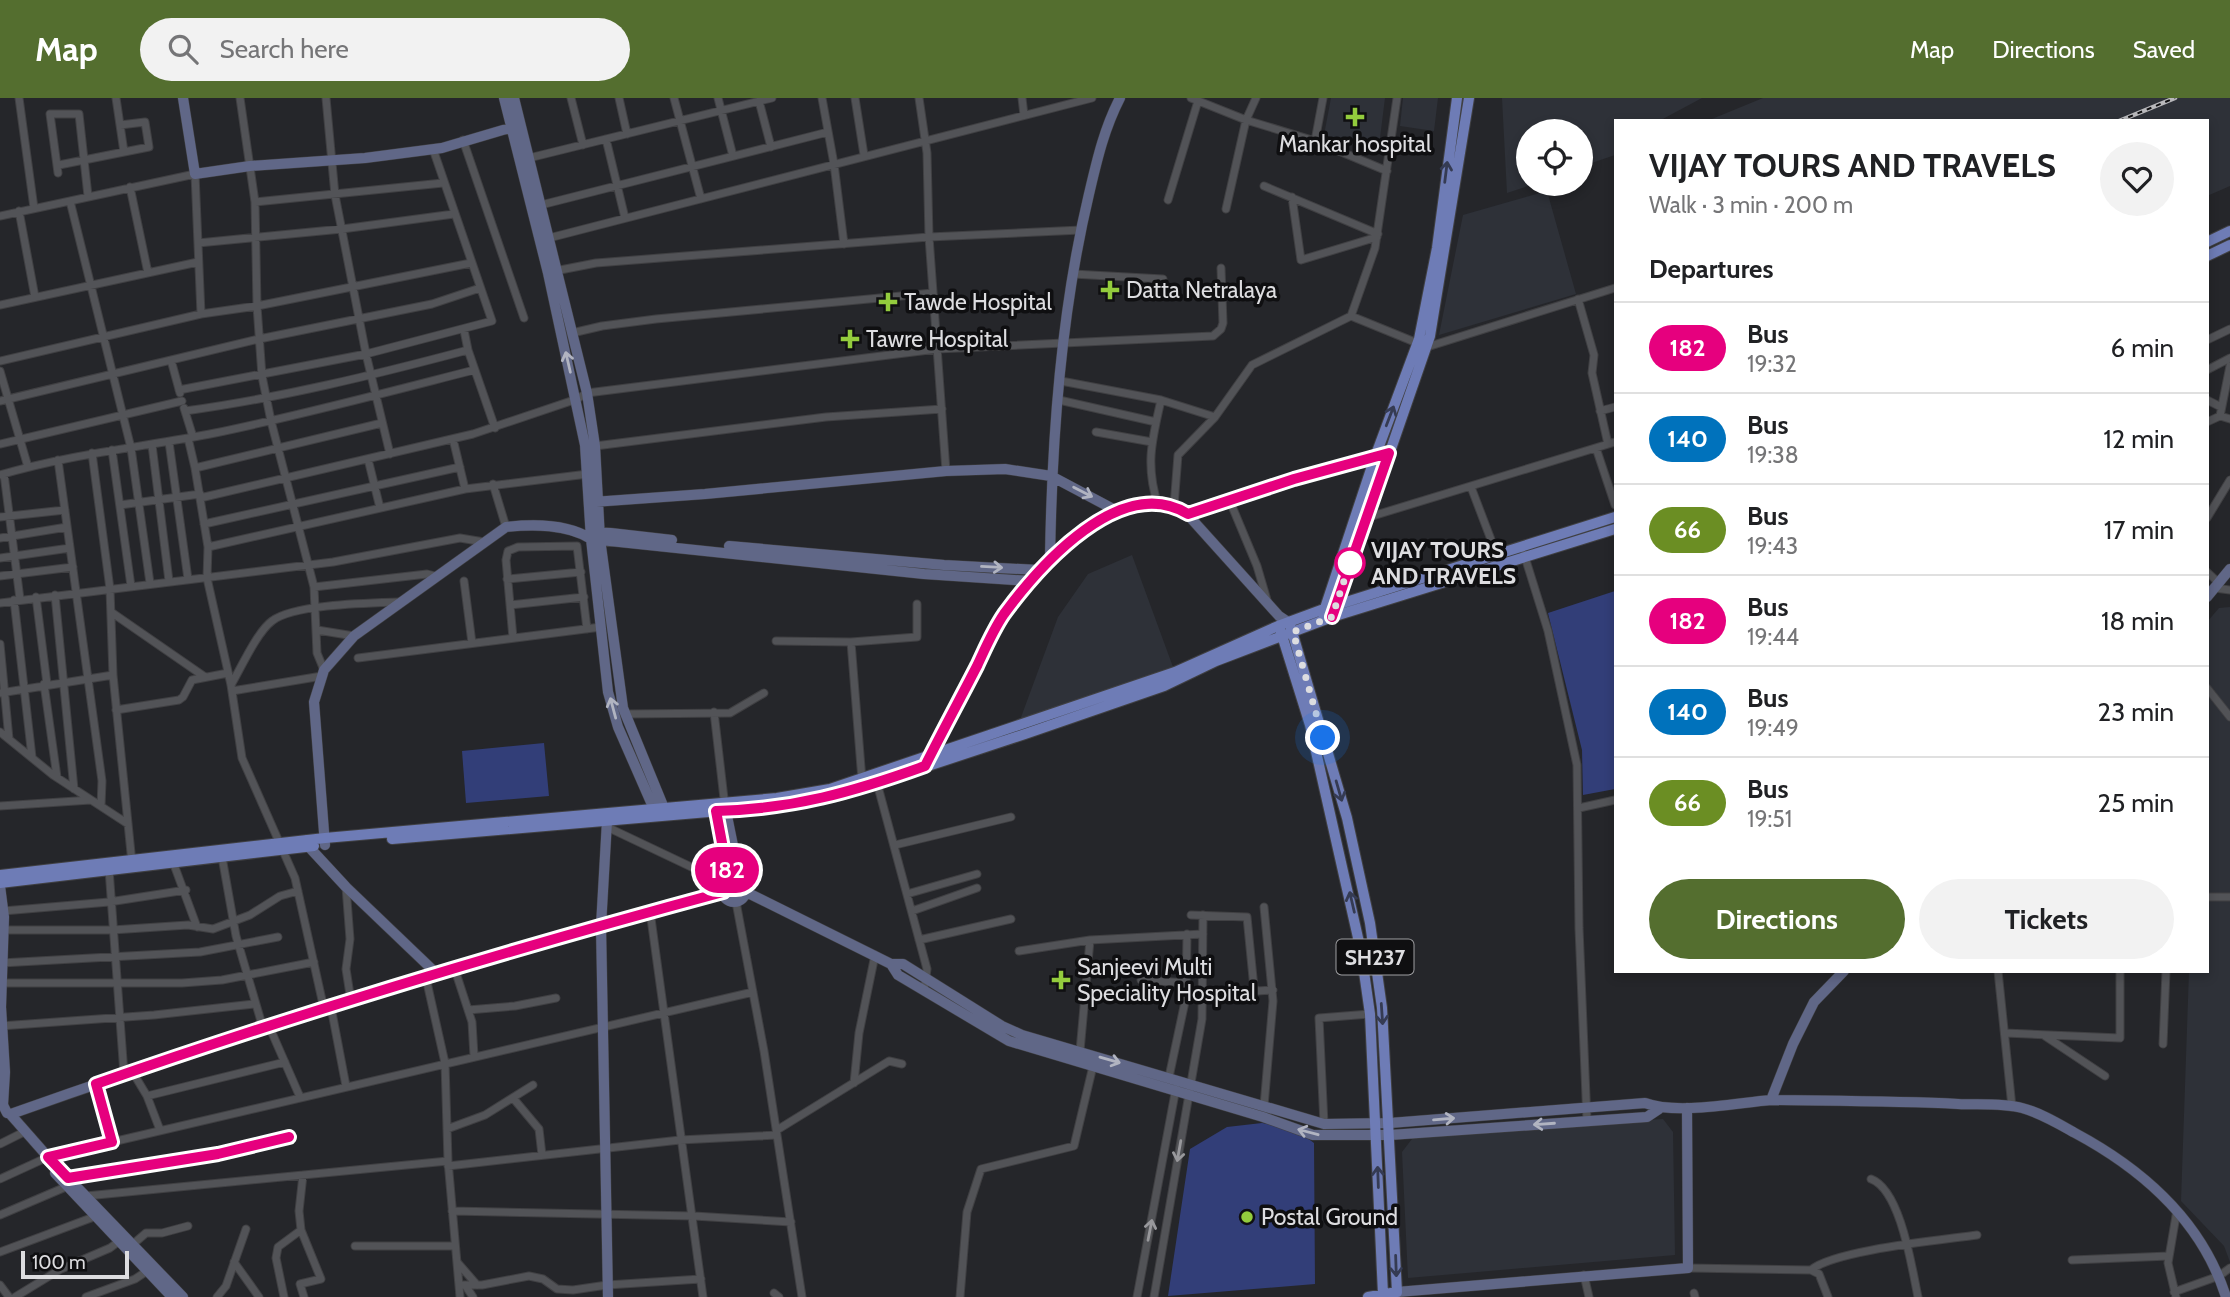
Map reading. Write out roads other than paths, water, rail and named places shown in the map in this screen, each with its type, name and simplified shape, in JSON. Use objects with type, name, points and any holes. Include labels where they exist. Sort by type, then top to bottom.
[{"type":"main road","points":[[1326,616],[1375,457],[1422,346],[1457,98]]},
{"type":"main road","points":[[1326,616],[1337,605],[1422,346],[1469,98]]},
{"type":"main road","points":[[2209,241],[2230,231]]},
{"type":"main road","points":[[2209,255],[2230,245]]},
{"type":"main road","points":[[0,874],[132,863],[325,841],[661,812],[779,806],[837,796],[862,783],[1025,734],[1164,685],[1284,626],[1326,616],[1523,551],[1614,517]]},
{"type":"main road","points":[[1523,551],[1614,528]]},
{"type":"main road","points":[[1337,605],[1498,559]]},
{"type":"main road","points":[[1284,626],[1356,922],[1370,1014],[1383,1294]]},
{"type":"main road","name":"SH237","points":[[1284,626],[1347,818],[1370,923],[1382,1008],[1397,1292]]},
{"type":"main road","points":[[862,783],[877,783],[928,761]]},
{"type":"main road","points":[[325,841],[607,824],[661,812]]},
{"type":"main road","points":[[0,884],[109,869],[132,863],[222,857],[282,846]]},
{"type":"main road","points":[[1368,1297],[1397,1292]]},
{"type":"street","points":[[19,98],[34,208]]},
{"type":"street","points":[[116,98],[124,152]]},
{"type":"street","points":[[183,98],[195,174],[201,314]]},
{"type":"street","points":[[240,98],[255,202],[257,306],[262,376],[285,479],[314,587],[317,653],[323,673]]},
{"type":"street","points":[[326,98],[335,195],[366,354],[390,454]]},
{"type":"street","points":[[504,98],[510,128],[572,333],[587,393],[595,446],[593,535],[608,692],[614,714],[661,812]]},
{"type":"street","points":[[514,98],[529,158],[535,207],[549,238],[593,502]]},
{"type":"street","points":[[571,98],[583,145]]},
{"type":"street","points":[[619,98],[627,134]]},
{"type":"street","points":[[674,98],[701,199]]},
{"type":"street","points":[[718,98],[733,156]]},
{"type":"street","points":[[529,158],[772,98]]},
{"type":"street","points":[[822,98],[844,244]]},
{"type":"street","points":[[855,98],[864,155]]},
{"type":"street","points":[[919,98],[925,140],[929,237],[946,471]]},
{"type":"street","points":[[1022,98],[1024,115]]},
{"type":"street","points":[[549,238],[1092,98]]},
{"type":"street","points":[[1050,558],[1051,476],[1073,274],[1106,124],[1120,98]]},
{"type":"street","points":[[1226,209],[1246,121],[1256,98]]},
{"type":"street","points":[[1315,141],[1323,98]]},
{"type":"street","points":[[1174,506],[1178,455],[1252,366],[1351,316],[1378,235],[1397,98]]},
{"type":"street","points":[[1168,200],[1195,99],[1246,121],[1315,141],[1387,171]]},
{"type":"street","points":[[759,101],[771,147]]},
{"type":"street","points":[[88,197],[84,162],[79,114],[50,114],[59,169],[84,162],[124,152],[149,148],[145,122],[120,125]]},
{"type":"street","points":[[0,216],[195,174],[250,166],[365,159],[433,149],[520,125]]},
{"type":"street","points":[[535,207],[828,132]]},
{"type":"street","points":[[606,139],[625,218]]},
{"type":"street","points":[[463,140],[524,318]]},
{"type":"street","points":[[180,390],[366,354],[492,321],[433,149]]},
{"type":"street","points":[[255,202],[443,183]]},
{"type":"street","points":[[1264,186],[1378,235]]},
{"type":"street","points":[[130,187],[148,272]]},
{"type":"street","points":[[1292,197],[1301,260],[1378,235]]},
{"type":"street","points":[[70,201],[131,448],[150,583]]},
{"type":"street","points":[[19,211],[35,297]]},
{"type":"street","points":[[198,243],[342,229],[454,214]]},
{"type":"street","points":[[553,272],[596,263],[929,237],[1081,229]]},
{"type":"street","points":[[0,304],[198,262]]},
{"type":"street","points":[[0,361],[201,314],[353,288],[471,263]]},
{"type":"street","points":[[120,505],[159,498],[200,496],[453,439],[495,428],[587,393],[937,349],[1064,341],[1190,338],[1218,334],[1223,323],[1221,268]]},
{"type":"street","points":[[1073,274],[1163,279]]},
{"type":"street","points":[[4,400],[259,339],[432,304],[480,288]]},
{"type":"street","points":[[1351,316],[1422,346],[1614,288]]},
{"type":"street","points":[[572,333],[656,319],[933,293]]},
{"type":"street","points":[[1365,519],[1612,443],[1600,411],[1592,373],[1594,355],[1578,299]]},
{"type":"street","points":[[2209,339],[2230,329]]},
{"type":"street","points":[[464,330],[474,370],[495,428]]},
{"type":"street","points":[[185,411],[372,376],[468,350]]},
{"type":"street","points":[[2209,369],[2230,358]]},
{"type":"street","points":[[171,360],[190,437],[208,547],[207,578],[232,688],[244,766],[282,846],[298,891],[346,1086]]},
{"type":"street","points":[[2220,416],[2230,366]]},
{"type":"street","points":[[32,757],[17,600],[17,574],[13,537],[4,516],[2,475],[92,453],[169,442],[271,421],[474,370]]},
{"type":"street","points":[[0,371],[4,400],[28,467]]},
{"type":"street","points":[[1061,380],[1161,400],[1212,416]]},
{"type":"street","points":[[1059,400],[1156,422]]},
{"type":"street","points":[[1158,505],[1149,465],[1161,400]]},
{"type":"street","points":[[0,444],[182,401]]},
{"type":"street","points":[[2209,401],[2221,407]]},
{"type":"street","points":[[1600,411],[1614,407]]},
{"type":"street","points":[[595,446],[849,415],[942,409]]},
{"type":"street","points":[[2209,421],[2220,416],[2230,419]]},
{"type":"street","points":[[195,468],[382,423]]},
{"type":"street","points":[[1096,432],[1152,442]]},
{"type":"street","points":[[453,439],[465,489]]},
{"type":"street","points":[[169,442],[188,579]]},
{"type":"street","points":[[152,445],[169,580]]},
{"type":"street","points":[[1596,448],[1614,502]]},
{"type":"street","points":[[112,450],[131,586]]},
{"type":"street","points":[[92,453],[110,589],[113,675],[132,863]]},
{"type":"street","points":[[1188,514],[1229,499],[1389,453]]},
{"type":"street","points":[[368,459],[380,508]]},
{"type":"street","points":[[58,460],[102,781],[101,806]]},
{"type":"street","points":[[205,524],[460,467]]},
{"type":"street","points":[[593,502],[946,471],[1005,469],[1051,476],[1115,510]]},
{"type":"street","points":[[208,547],[465,489],[588,474]]},
{"type":"street","points":[[2209,515],[2230,480]]},
{"type":"street","points":[[492,484],[506,527]]},
{"type":"street","points":[[1471,487],[1498,559]]},
{"type":"street","points":[[1229,499],[1257,566],[1267,603]]},
{"type":"street","points":[[928,761],[1002,616],[1050,558],[1115,510],[1129,506],[1158,505],[1174,506],[1188,514],[1284,626]]},
{"type":"street","points":[[4,516],[65,510]]},
{"type":"street","points":[[325,841],[314,702],[323,673],[354,636],[506,527],[533,524],[593,535],[805,557],[924,574],[1031,581]]},
{"type":"street","points":[[0,538],[67,527]]},
{"type":"street","points":[[593,535],[625,714],[661,812]]},
{"type":"street","points":[[0,603],[169,580],[308,565],[460,538],[485,542]]},
{"type":"street","points":[[513,638],[506,556],[508,551],[518,547],[574,544],[579,550],[587,629]]},
{"type":"street","points":[[0,558],[69,548]]},
{"type":"street","points":[[1523,551],[1548,631],[1577,765],[1579,928],[1587,1121]]},
{"type":"street","points":[[805,557],[1040,570]]},
{"type":"street","points":[[0,576],[73,567]]},
{"type":"street","points":[[2209,595],[2230,569]]},
{"type":"street","points":[[508,579],[581,572]]},
{"type":"street","points":[[314,587],[427,574],[435,576]]},
{"type":"street","points":[[2209,575],[2217,585],[2230,590]]},
{"type":"street","points":[[464,581],[472,643]]},
{"type":"street","points":[[55,595],[74,789]]},
{"type":"street","points":[[36,597],[57,777]]},
{"type":"street","points":[[510,605],[584,597]]},
{"type":"street","points":[[232,688],[269,623],[282,616],[315,608],[400,601]]},
{"type":"street","points":[[776,641],[851,642],[917,637],[917,604]]},
{"type":"street","points":[[111,612],[205,677]]},
{"type":"street","points":[[358,658],[601,627]]},
{"type":"street","points":[[317,630],[354,636]]},
{"type":"street","points":[[851,642],[862,783]]},
{"type":"street","points":[[0,644],[9,739]]},
{"type":"street","points":[[116,710],[179,700],[189,682],[228,673]]},
{"type":"street","points":[[232,688],[323,673]]},
{"type":"street","points":[[3,692],[113,675]]},
{"type":"street","points":[[2209,691],[2230,717]]},
{"type":"street","points":[[625,714],[730,713],[764,692]]},
{"type":"street","points":[[6,1116],[266,1027],[650,911],[729,884],[745,885],[743,898],[736,902],[729,901],[729,884],[714,712]]},
{"type":"street","points":[[0,732],[57,777],[128,824]]},
{"type":"street","points":[[877,783],[919,940],[927,978],[924,991]]},
{"type":"street","points":[[0,806],[92,800]]},
{"type":"street","points":[[1579,808],[1614,800]]},
{"type":"street","points":[[895,845],[1011,817]]},
{"type":"street","points":[[608,1297],[601,926],[607,824],[729,884]]},
{"type":"street","points":[[308,843],[346,887],[438,975]]},
{"type":"street","points":[[222,857],[233,923],[254,1004],[300,1097]]},
{"type":"street","points":[[173,862],[186,890],[197,927]]},
{"type":"street","points":[[109,869],[118,1017],[128,1073],[147,1096],[159,1130]]},
{"type":"street","points":[[907,894],[977,874]]},
{"type":"street","points":[[0,884],[4,911],[1,1026],[3,1105],[6,1116],[125,1241],[183,1297]]},
{"type":"street","points":[[346,887],[350,939],[346,969],[351,1001]]},
{"type":"street","points":[[912,911],[978,888]]},
{"type":"street","points":[[4,911],[109,902],[186,890]]},
{"type":"street","points":[[4,930],[112,930],[188,925],[213,929],[267,907],[279,896],[298,891]]},
{"type":"street","points":[[746,892],[891,964],[903,964],[927,978],[970,1013]]},
{"type":"street","points":[[2209,897],[2230,897]]},
{"type":"street","points":[[736,902],[777,1132],[802,1297]]},
{"type":"street","points":[[1264,907],[1273,990],[1264,1106]]},
{"type":"street","points":[[650,911],[680,1140],[694,1216],[703,1297]]},
{"type":"street","points":[[1191,915],[1247,917],[1254,988],[1273,990]]},
{"type":"street","points":[[1154,1297],[1202,1019],[1203,915]]},
{"type":"street","points":[[919,940],[1011,919]]},
{"type":"street","points":[[1137,1297],[1174,1083],[1187,983],[1187,934]]},
{"type":"street","points":[[1018,951],[1090,940],[1203,934]]},
{"type":"street","points":[[2,963],[200,953],[278,937]]},
{"type":"street","points":[[1080,1051],[1090,940]]},
{"type":"street","points":[[854,1083],[859,1032],[874,955]]},
{"type":"street","points":[[1,983],[182,983],[247,975],[314,962]]},
{"type":"street","points":[[891,964],[898,975],[999,1031],[1093,1066],[1174,1083]]},
{"type":"street","points":[[455,970],[473,1027],[474,1056]]},
{"type":"street","points":[[1771,1100],[1793,1044],[1814,1002],[1842,973]]},
{"type":"street","points":[[1998,973],[2012,1107]]},
{"type":"street","points":[[2005,1033],[2120,1038],[2120,973]]},
{"type":"street","points":[[2163,1044],[2166,973]]},
{"type":"street","points":[[426,978],[445,1063],[448,1163],[457,1262],[462,1285],[460,1297]]},
{"type":"street","points":[[1141,981],[1187,983]]},
{"type":"street","points":[[0,1179],[45,1158],[753,992]]},
{"type":"street","points":[[468,1010],[515,1006],[556,998]]},
{"type":"street","points":[[1,1026],[254,1004]]},
{"type":"street","points":[[1324,1124],[1319,1018],[1370,1014]]},
{"type":"street","points":[[999,1031],[1080,1051],[1313,1135],[1647,1117],[1659,1109]]},
{"type":"street","points":[[2045,1035],[2105,1076]]},
{"type":"street","points":[[86,1196],[777,1132],[889,1061],[902,1064]]},
{"type":"street","points":[[147,1096],[285,1062]]},
{"type":"street","points":[[960,1297],[967,1212],[981,1170],[1074,1146],[1093,1066]]},
{"type":"street","points":[[96,1084],[112,1142]]},
{"type":"street","points":[[447,1129],[485,1115],[533,1085]]},
{"type":"street","points":[[1190,1089],[1264,1106],[1324,1124],[1376,1130]]},
{"type":"street","points":[[513,1098],[537,1127],[542,1155]]},
{"type":"street","points":[[1390,1129],[1645,1103],[1659,1109],[1771,1100],[2021,1107],[2108,1151],[2150,1181],[2191,1225],[2220,1276],[2226,1297]]},
{"type":"street","points":[[1687,1108],[1688,1268]]},
{"type":"street","points":[[0,1144],[22,1133]]},
{"type":"street","points":[[0,1215],[68,1182],[218,1154],[289,1137]]},
{"type":"street","points":[[299,1175],[301,1230],[321,1279],[300,1284],[304,1297]]},
{"type":"street","points":[[1871,1179],[1882,1186],[1891,1200],[1907,1244],[1918,1297]]},
{"type":"street","points":[[68,1182],[86,1196],[100,1215]]},
{"type":"street","points":[[2177,1210],[2169,1256],[2175,1295],[2220,1276],[2230,1268]]},
{"type":"street","points":[[452,1211],[694,1216],[792,1222]]},
{"type":"street","points":[[0,1252],[100,1215]]},
{"type":"street","points":[[15,1297],[61,1269],[125,1241],[146,1233],[162,1233],[188,1226]]},
{"type":"street","points":[[217,1297],[226,1286],[246,1229]]},
{"type":"street","points":[[284,1297],[276,1258],[278,1247],[301,1230]]},
{"type":"street","points":[[1811,1270],[1829,1259],[1907,1244],[1977,1235]]},
{"type":"street","points":[[125,1241],[172,1297]]},
{"type":"street","points":[[355,1247],[456,1246]]},
{"type":"street","points":[[2072,1260],[2169,1256]]},
{"type":"street","points":[[234,1262],[259,1297]]},
{"type":"street","points":[[457,1262],[477,1285]]},
{"type":"street","points":[[1397,1292],[1688,1268],[1811,1270],[1819,1274],[1828,1297]]},
{"type":"street","points":[[86,1297],[135,1279],[147,1270]]},
{"type":"street","points":[[1584,1275],[1589,1297]]},
{"type":"street","points":[[462,1285],[529,1276],[543,1279],[557,1289],[573,1290],[701,1279]]},
{"type":"street","points":[[0,1285],[9,1297]]},
{"type":"street","points":[[462,1285],[473,1297]]},
{"type":"railway","points":[[2124,119],[2175,98]]},
{"type":"place","name":"Mankar hospital","points":[[1355,117]]},
{"type":"place","name":"Datta Netralaya","points":[[1110,290]]},
{"type":"place","name":"Tawde Hospital","points":[[888,302]]},
{"type":"place","name":"Tawre Hospital","points":[[850,339]]},
{"type":"place","name":"VIJAY TOURS AND TRAVELS","points":[[1350,563]]},
{"type":"place","name":"Sanjeevi Multi Speciality Hospital","points":[[1061,980]]},
{"type":"place","name":"Postal Ground","points":[[1247,1217]]}]
